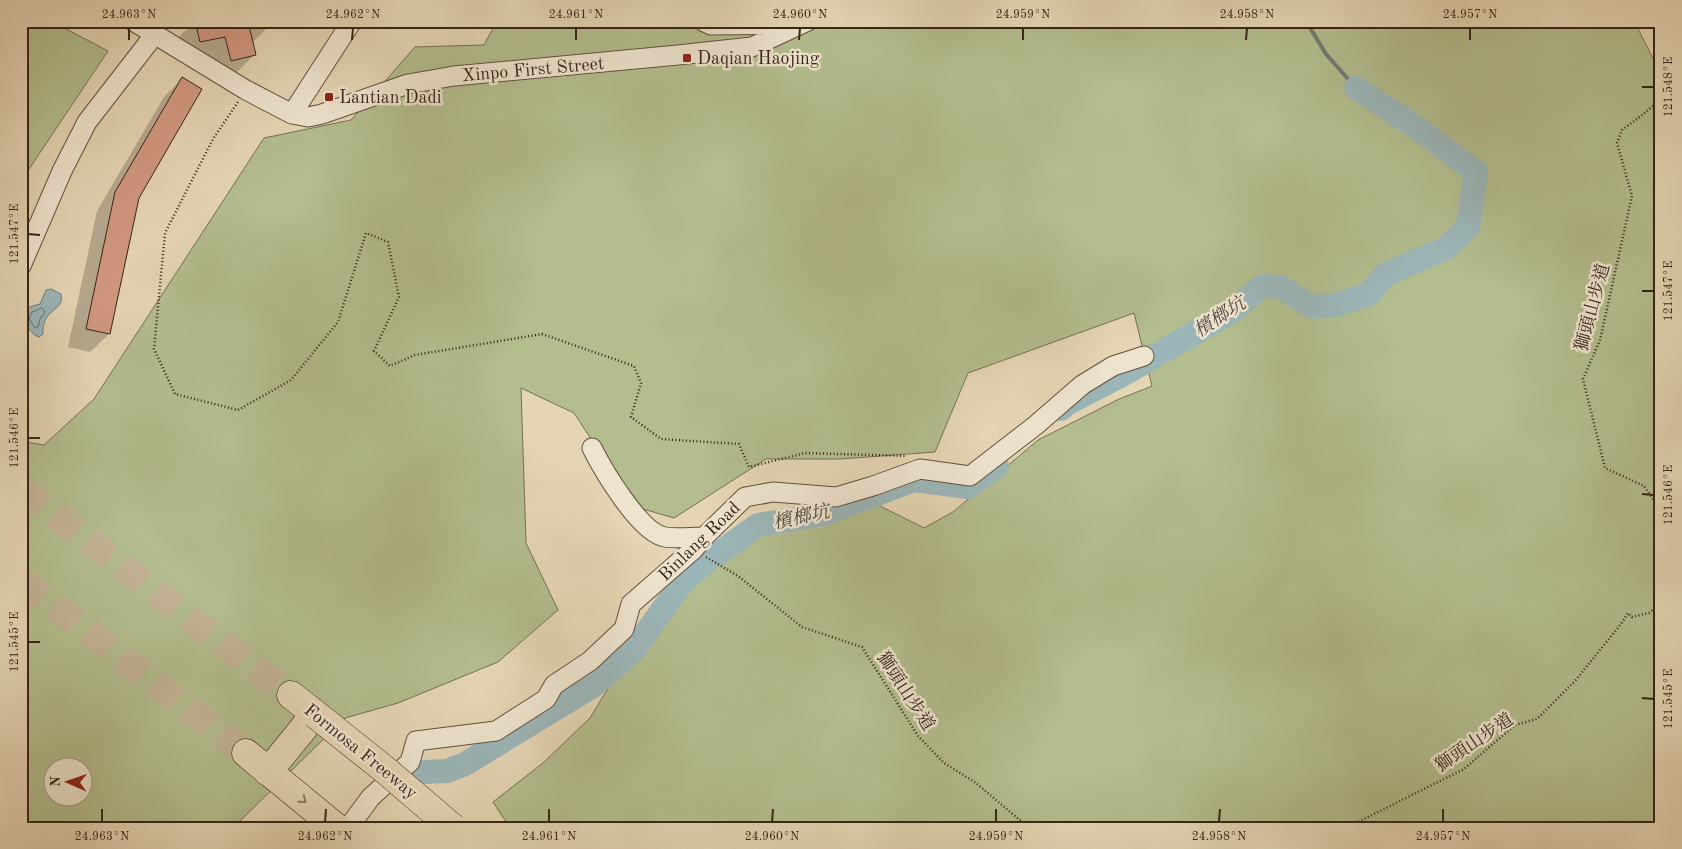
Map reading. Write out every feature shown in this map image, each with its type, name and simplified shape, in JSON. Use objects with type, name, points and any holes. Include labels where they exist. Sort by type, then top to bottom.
[{"type":"highway","name":"Formosa Freeway","points":[[291,695],[384,769],[453,828]]},
{"type":"highway","points":[[268,772],[316,714]]},
{"type":"highway","points":[[246,753],[337,828]]},
{"type":"street","name":"Xinpo First Street","points":[[133,21],[246,90],[292,114],[308,117],[322,114],[408,84],[454,76],[678,56],[752,47],[806,22]]},
{"type":"street","points":[[292,114],[352,21]]},
{"type":"street","points":[[702,21],[710,26],[806,22]]},
{"type":"street","points":[[21,266],[62,171],[87,122],[156,34]]},
{"type":"street","name":"Binlang Road","points":[[348,828],[371,797],[410,762],[416,741],[496,731],[546,700],[554,685],[590,661],[624,629],[631,604],[694,549],[702,545],[745,497],[773,492],[836,498],[920,469],[970,476],[1036,425],[1082,385],[1113,366],[1144,356]]},
{"type":"street","points":[[592,448],[611,481],[634,514],[647,527],[663,537],[702,545]]},
{"type":"path","points":[[246,90],[213,139],[165,233],[154,349],[175,394],[238,410],[291,380],[338,322],[366,233],[388,242],[399,297],[374,351],[390,366],[415,355],[542,334],[634,366],[641,383],[631,417],[661,439],[739,444],[749,467],[805,453],[912,457]]},
{"type":"path","name":"獅頭山步道","points":[[1661,99],[1622,130],[1617,143],[1632,196],[1600,340],[1583,379],[1605,468],[1644,486],[1661,511]]},
{"type":"path","name":"獅頭山步道","points":[[702,545],[802,627],[862,647],[918,736],[944,764],[976,782],[1031,828]]},
{"type":"path","name":"獅頭山步道","points":[[1346,828],[1464,769],[1515,724],[1538,719],[1575,681],[1621,624],[1628,612],[1632,617],[1649,614],[1661,602]]},
{"type":"green space","points":[[21,21],[51,21],[108,51],[21,181]]},
{"type":"green space","points":[[497,21],[612,21],[626,28],[631,21],[1634,21],[1661,74],[1661,828],[510,828],[493,802],[543,763],[590,718],[632,649],[725,535],[872,502],[924,528],[953,512],[1038,440],[1117,400],[1152,386],[1134,313],[968,373],[935,452],[840,459],[766,459],[674,518],[636,507],[574,413],[521,388],[526,543],[558,610],[498,662],[398,703],[345,718],[240,821],[237,828],[21,828],[21,441],[44,445],[94,399],[264,138],[351,120],[415,47],[484,45]]},
{"type":"water","points":[[51,289],[61,294],[61,302],[47,317],[44,323],[43,334],[39,337],[30,330],[24,318],[29,308],[40,304],[46,290]]},
{"type":"building","points":[[195,21],[248,21],[256,55],[231,61],[225,37],[200,42]]},
{"type":"building","points":[[182,77],[202,89],[139,198],[110,334],[86,329],[115,192]]},
{"type":"waterway","name":"檳榔坑","points":[[1306,21],[1326,54],[1356,88]]},
{"type":"waterway","name":"檳榔坑","points":[[1061,409],[1068,403],[1122,375],[1234,310],[1263,285],[1282,288],[1313,307],[1336,305],[1369,294],[1384,275],[1446,248],[1468,227],[1476,172],[1413,125],[1356,88]]},
{"type":"waterway","name":"檳榔坑","points":[[716,555],[758,525],[824,514],[914,480],[968,487],[997,466]]},
{"type":"waterway","name":"檳榔坑","points":[[424,772],[447,771],[465,764],[593,686],[633,651],[684,580],[706,562]]},
{"type":"tunnel","points":[[21,489],[291,695]]},
{"type":"tunnel","points":[[21,580],[246,753]]},
{"type":"place","name":"Daqian Haojing","points":[[687,58]]},
{"type":"place","name":"Lantian Dadi","points":[[329,97]]}]
